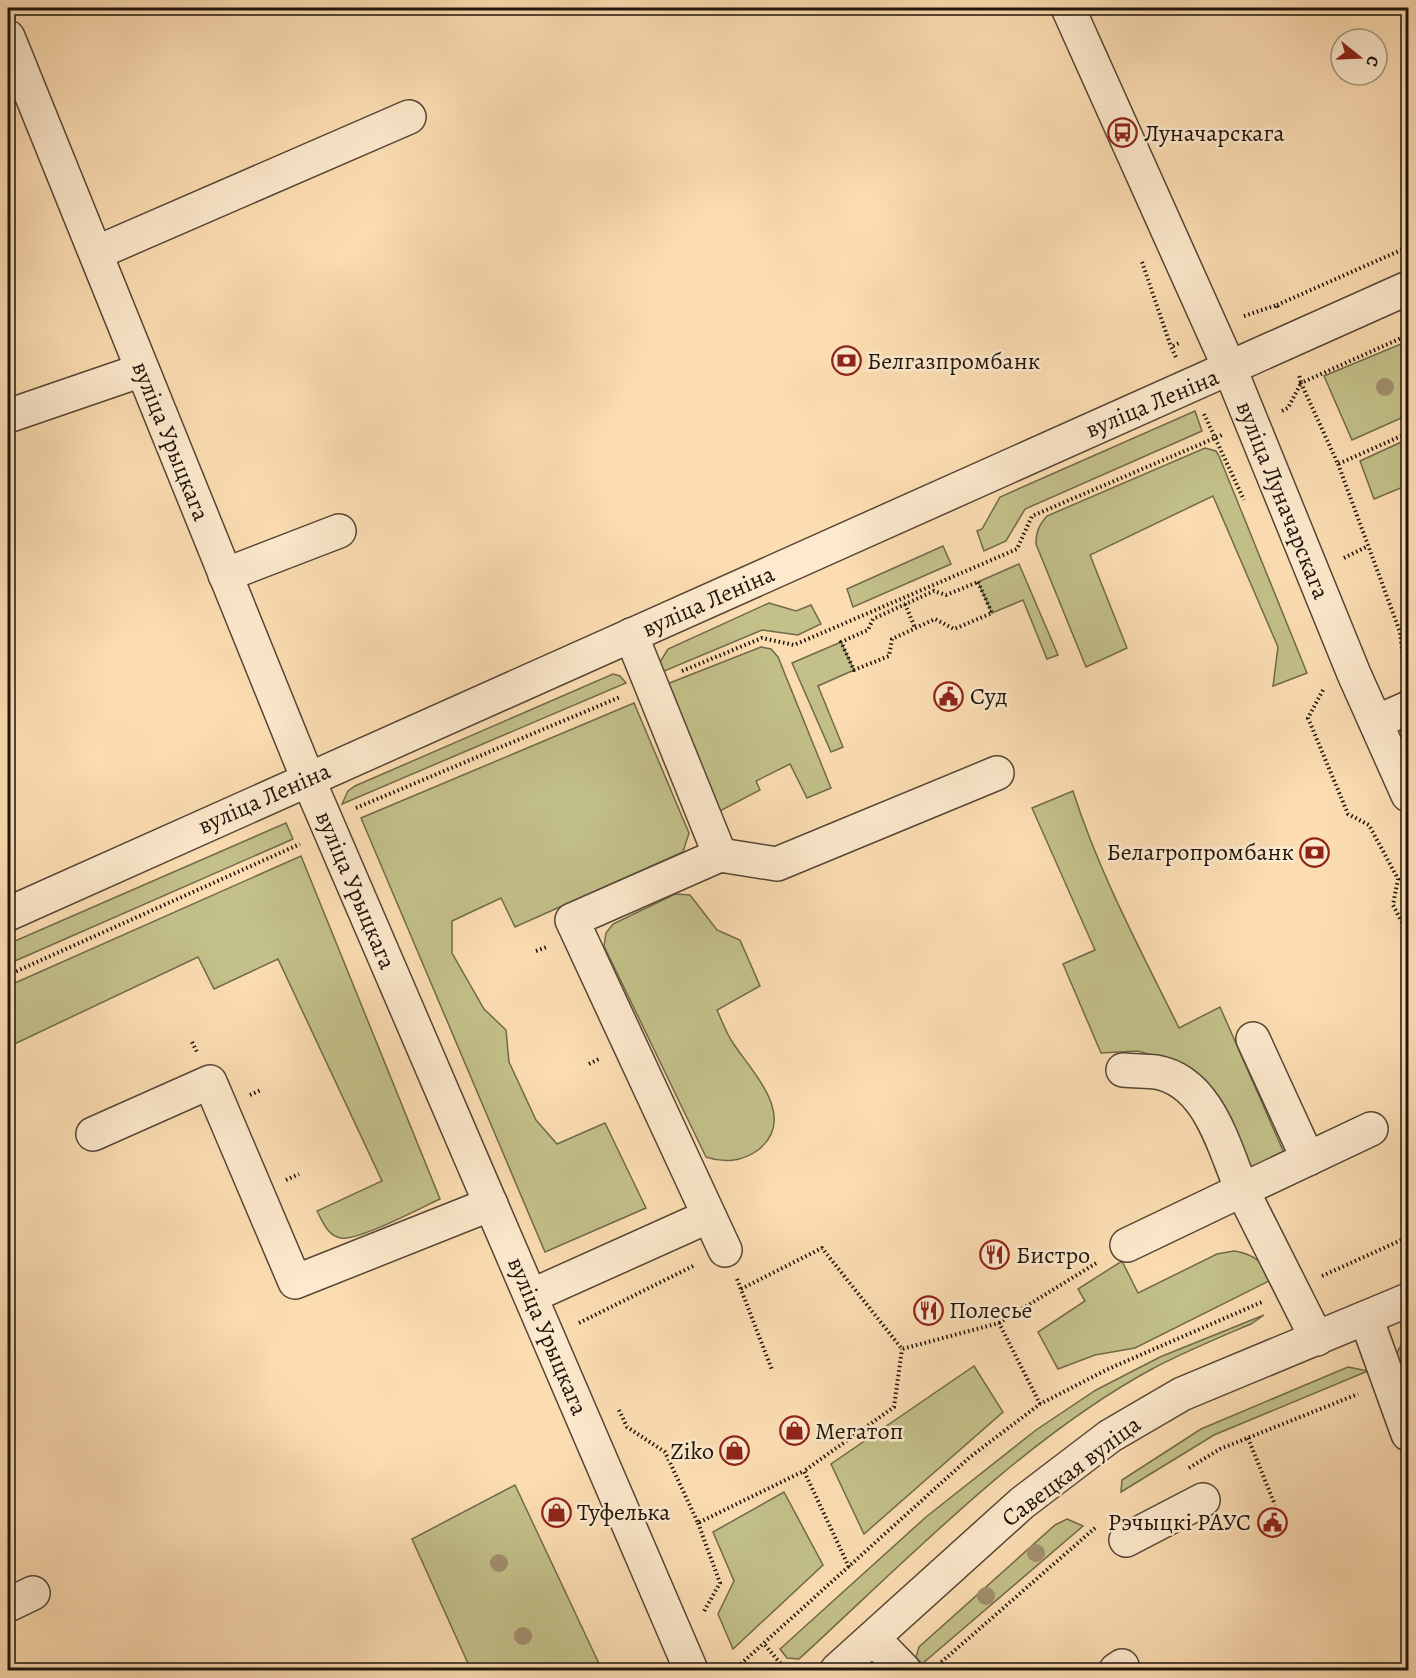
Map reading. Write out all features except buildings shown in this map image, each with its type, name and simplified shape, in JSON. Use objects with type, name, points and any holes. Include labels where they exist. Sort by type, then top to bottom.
[{"type":"street","name":"вуліца Луначарскага","points":[[1068,8],[1230,369],[1408,795]]},
{"type":"street","name":"вуліца Урыцкага","points":[[8,37],[308,779],[691,1671]]},
{"type":"street","points":[[96,253],[409,117]]},
{"type":"street","name":"вуліца Леніна","points":[[8,914],[1408,288]]},
{"type":"street","points":[[13,408],[142,370]]},
{"type":"street","points":[[225,575],[339,531]]},
{"type":"street","points":[[631,636],[720,855]]},
{"type":"street","points":[[1376,722],[1408,708]]},
{"type":"street","points":[[725,1250],[572,920],[720,855],[777,864],[997,773]]},
{"type":"street","points":[[1253,1039],[1308,1159]]},
{"type":"street","points":[[1123,1070],[1158,1072],[1185,1084],[1202,1101],[1242,1190],[1317,1339]]},
{"type":"street","points":[[93,1134],[210,1082],[295,1282],[491,1204]]},
{"type":"street","points":[[1127,1245],[1371,1129]]},
{"type":"street","points":[[531,1296],[709,1216]]},
{"type":"street","name":"Савецкая вуліца","points":[[837,1671],[1022,1503],[1110,1436],[1182,1394],[1408,1300]]},
{"type":"street","points":[[1366,1318],[1408,1434]]},
{"type":"street","points":[[1126,1540],[1203,1500]]},
{"type":"street","points":[[873,1638],[904,1671]]},
{"type":"path","points":[[1277,305],[1408,247]]},
{"type":"path","points":[[1408,334],[1301,383],[1338,464],[1400,632],[1408,708]]},
{"type":"path","points":[[1338,464],[1408,434]]},
{"type":"path","points":[[8,975],[298,846],[326,821],[762,638],[794,645],[1017,549],[1032,516],[1216,438],[1245,502]]},
{"type":"path","points":[[978,582],[992,613],[954,629],[935,619],[915,628],[892,639],[889,656],[854,670],[841,642],[868,630],[873,619],[934,591],[946,595],[978,582]]},
{"type":"path","points":[[902,599],[915,628]]},
{"type":"path","points":[[1326,685],[1308,718],[1348,814],[1369,825],[1398,879],[1393,905],[1408,934]]},
{"type":"path","points":[[734,1671],[970,1458],[1040,1404],[1106,1370],[1408,1237]]},
{"type":"path","points":[[902,1349],[999,1323],[1127,1245]]},
{"type":"path","points":[[698,1523],[804,1471],[894,1407],[902,1349],[822,1248],[741,1289]]},
{"type":"path","points":[[582,1334],[578,1324],[725,1250],[772,1370]]},
{"type":"path","points":[[999,1323],[1040,1404]]},
{"type":"path","points":[[617,1406],[627,1427],[665,1452],[698,1523],[720,1583],[702,1614],[707,1624]]},
{"type":"path","points":[[1248,1438],[1275,1504]]},
{"type":"path","points":[[804,1471],[849,1567]]},
{"type":"path","points":[[765,1645],[786,1671]]},
{"type":"shaded area","points":[[1408,341],[1408,415],[1352,440],[1324,376]]},
{"type":"shaded area","points":[[1195,411],[1202,431],[1025,509],[1006,541],[984,551],[977,531],[982,529],[1000,497]]},
{"type":"shaded area","points":[[1408,439],[1408,485],[1374,499],[1360,461]]},
{"type":"shaded area","points":[[1205,448],[1216,451],[1219,456],[1307,673],[1273,686],[1278,647],[1213,496],[1090,555],[1127,648],[1086,667],[1036,544],[1040,526],[1047,516]]},
{"type":"shaded area","points":[[943,546],[951,564],[853,607],[847,589]]},
{"type":"shaded area","points":[[1019,564],[1058,655],[1047,659],[1023,600],[992,613],[978,582]]},
{"type":"shaded area","points":[[769,603],[796,611],[811,605],[821,624],[798,635],[762,630],[662,672],[660,662],[668,649]]},
{"type":"shaded area","points":[[841,642],[854,670],[818,686],[843,747],[831,752],[792,663]]},
{"type":"shaded area","points":[[761,647],[771,649],[778,657],[831,788],[807,798],[790,764],[756,781],[760,790],[720,811],[667,684]]},
{"type":"shaded area","points":[[613,674],[620,676],[626,683],[342,804],[348,791],[355,786]]},
{"type":"shaded area","points":[[634,703],[689,833],[683,852],[515,927],[501,898],[452,921],[452,953],[484,1009],[506,1030],[509,1062],[536,1120],[557,1144],[605,1123],[646,1208],[545,1252],[361,818]]},
{"type":"shaded area","points":[[1073,791],[1108,882],[1179,1028],[1220,1007],[1285,1155],[1248,1169],[1158,1057],[1138,1051],[1101,1053],[1063,964],[1095,950],[1032,808]]},
{"type":"shaded area","points":[[286,823],[293,839],[8,964],[8,944]]},
{"type":"shaded area","points":[[301,856],[440,1199],[390,1223],[349,1238],[341,1238],[332,1234],[317,1211],[382,1181],[278,959],[214,989],[198,957],[8,1047],[8,986]]},
{"type":"shaded area","points":[[675,894],[690,895],[717,930],[740,940],[760,986],[717,1010],[726,1031],[768,1095],[773,1110],[774,1124],[769,1137],[758,1150],[739,1159],[726,1161],[706,1157],[604,946],[606,933],[613,924]]},
{"type":"shaded area","points":[[1234,1251],[1247,1254],[1257,1260],[1275,1278],[1135,1348],[1095,1355],[1058,1369],[1038,1332],[1085,1301],[1078,1289],[1122,1261],[1138,1293],[1217,1254]]},
{"type":"shaded area","points":[[1264,1315],[1251,1324],[1152,1369],[1104,1397],[1012,1465],[924,1542],[799,1659],[787,1658],[780,1649],[926,1517],[1036,1430],[1096,1390],[1160,1357]]},
{"type":"shaded area","points":[[1408,1340],[1408,1358],[1395,1364],[1400,1347]]},
{"type":"shaded area","points":[[974,1366],[1003,1412],[864,1534],[831,1464]]},
{"type":"shaded area","points":[[1348,1367],[1368,1371],[1214,1435],[1121,1492],[1122,1480],[1201,1429]]},
{"type":"shaded area","points":[[515,1485],[602,1670],[471,1670],[412,1539]]},
{"type":"shaded area","points":[[784,1492],[823,1565],[733,1649],[718,1614],[734,1581],[713,1532]]},
{"type":"shaded area","points":[[1067,1519],[1083,1526],[922,1664],[916,1657],[919,1647],[1055,1525]]},
{"type":"place","name":"Луначарскага","points":[[1123,133]]},
{"type":"place","name":"Белгазпромбанк","points":[[846,361]]},
{"type":"place","name":"Суд","points":[[949,696]]},
{"type":"place","name":"Белагропромбанк","points":[[1315,852]]},
{"type":"place","name":"Бистро","points":[[995,1255]]},
{"type":"place","name":"Полесье","points":[[928,1310]]},
{"type":"place","name":"Мегатоп","points":[[794,1431]]},
{"type":"place","name":"Ziko","points":[[735,1451]]},
{"type":"place","name":"Туфелька","points":[[556,1512]]},
{"type":"place","name":"Рэчыцкі РАУС","points":[[1272,1522]]}]
